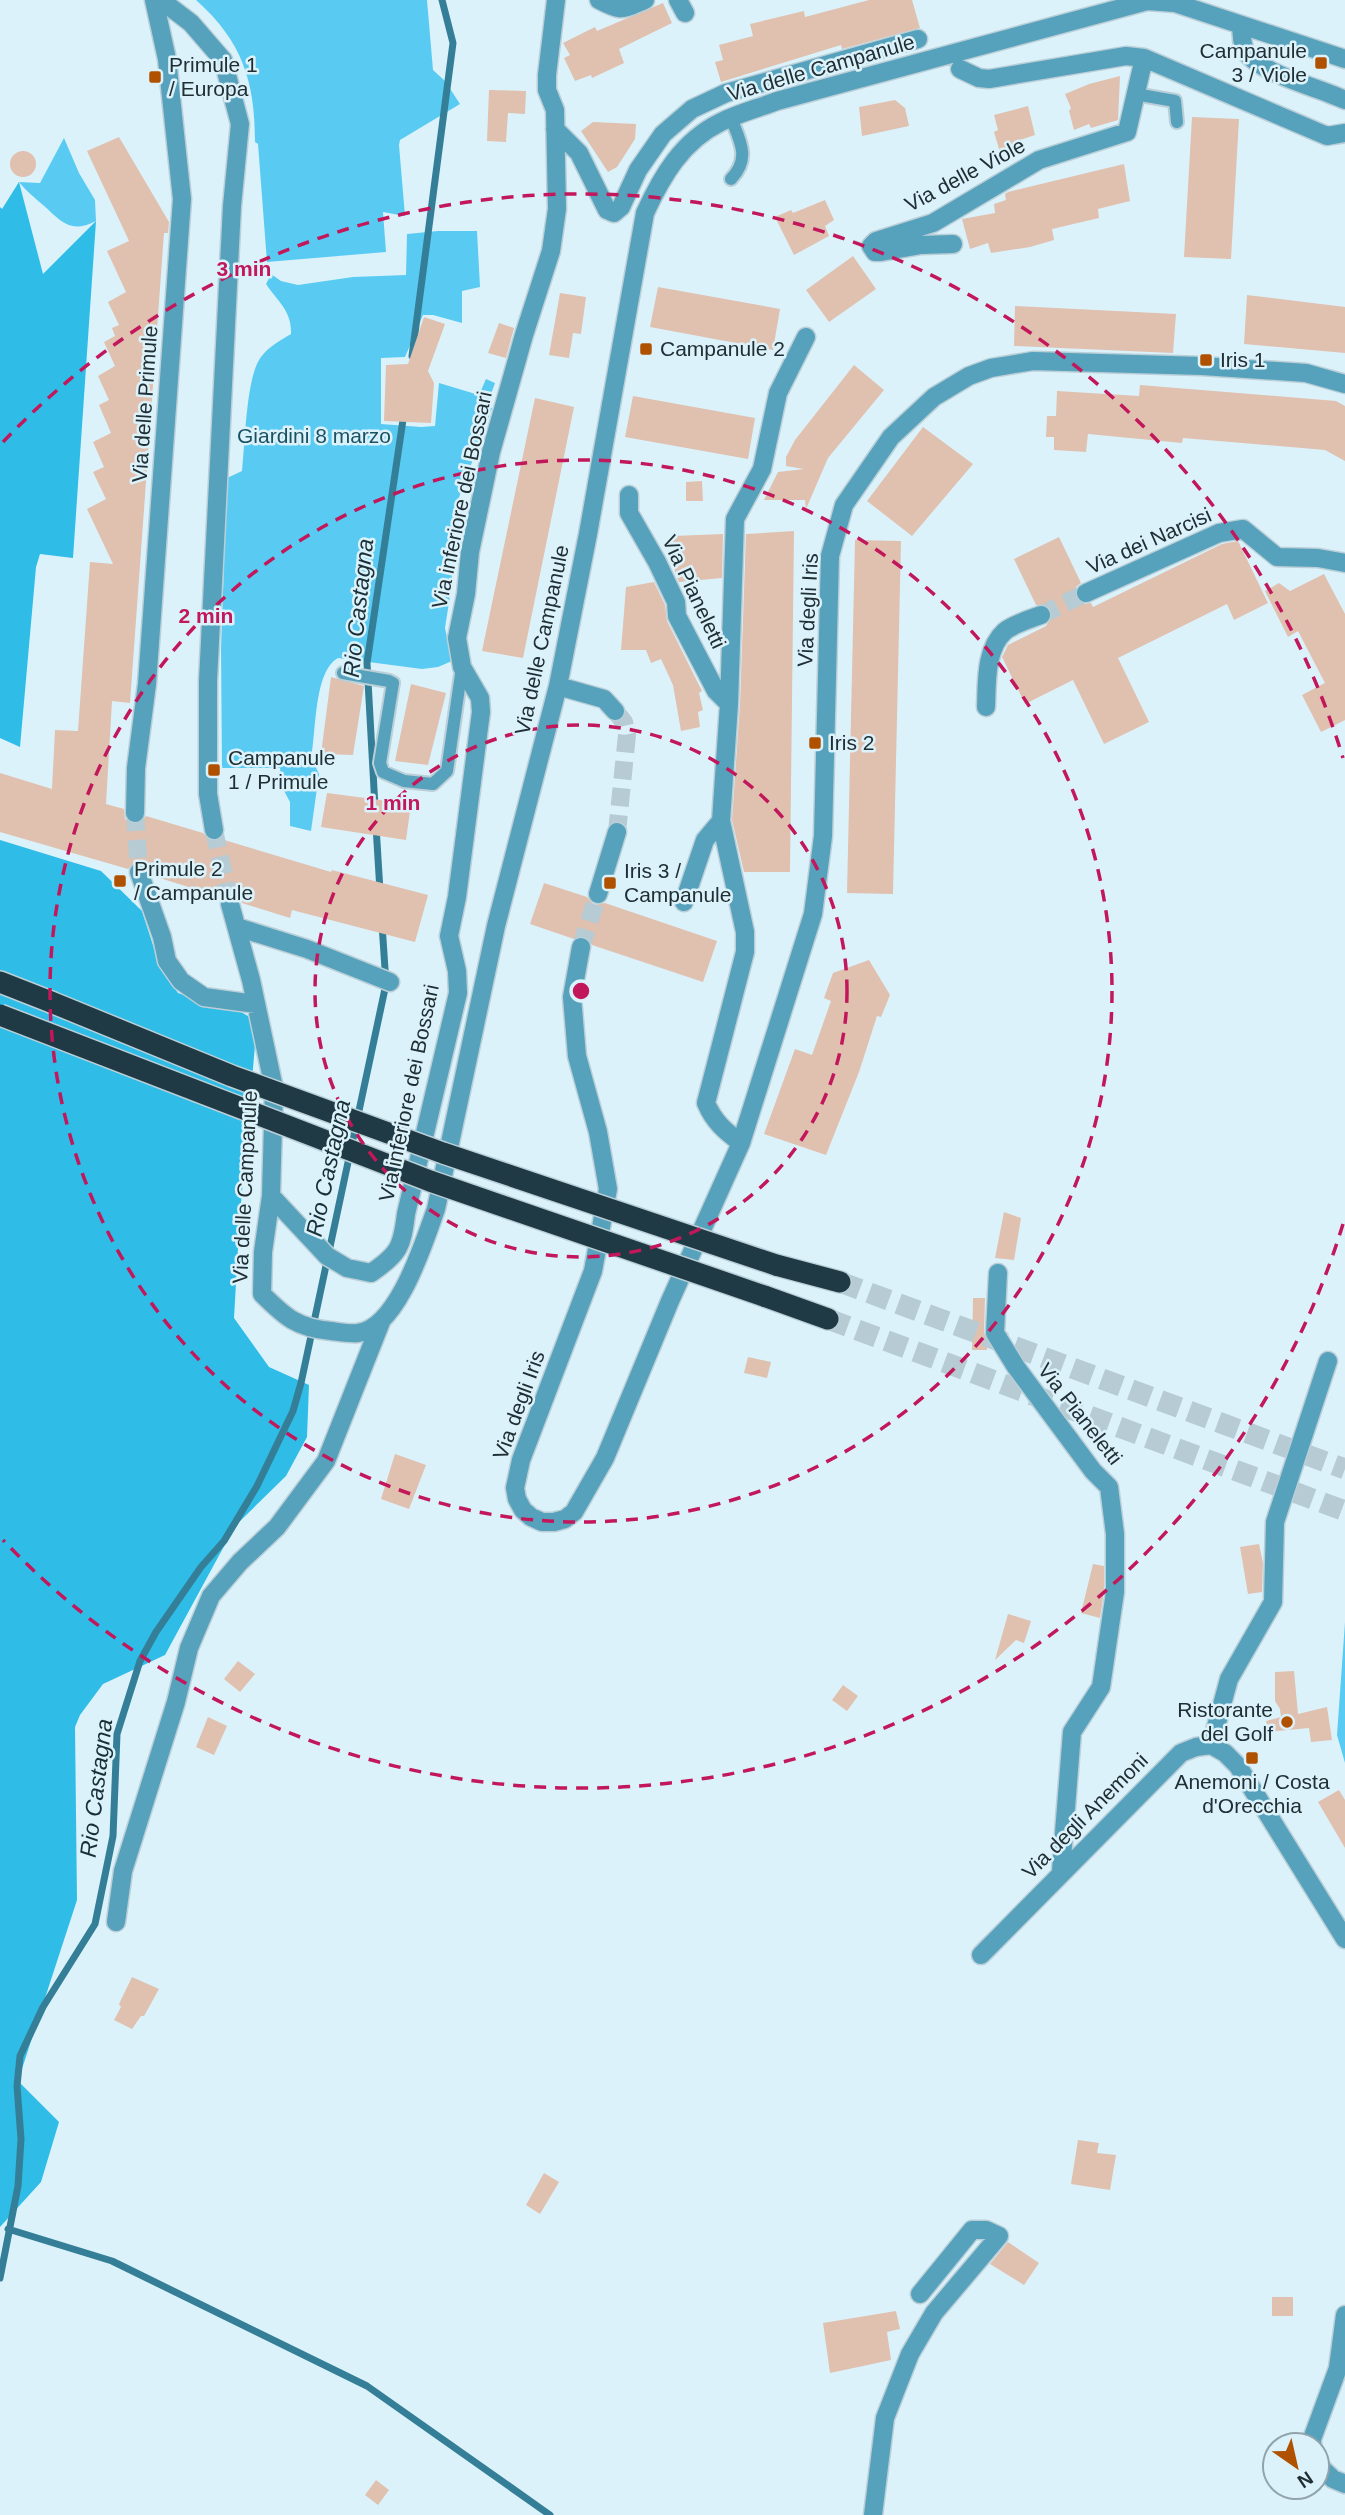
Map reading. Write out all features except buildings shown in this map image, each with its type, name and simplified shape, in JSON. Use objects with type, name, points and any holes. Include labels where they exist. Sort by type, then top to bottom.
[{"type":"highway","points":[[0,982],[232,1076],[443,1153],[776,1265],[840,1282]]},
{"type":"highway","points":[[0,1015],[430,1181],[828,1319]]},
{"type":"street","name":"Via delle Primule","points":[[135,813],[136,768],[148,684],[182,199],[167,59],[154,0]]},
{"type":"street","points":[[161,0],[191,23],[223,60],[240,124],[232,206],[208,681],[208,794],[214,830]]},
{"type":"street","points":[[556,0],[547,90],[555,110],[555,129],[579,153],[607,210],[614,213],[621,207],[638,170],[663,134],[692,109],[726,93],[918,39]]},
{"type":"street","points":[[606,1],[613,9],[625,8],[645,0]]},
{"type":"street","name":"Via delle Campanule","points":[[230,904],[274,1088],[271,1196],[263,1252],[262,1294],[285,1318],[315,1330],[359,1333],[381,1322],[398,1300],[421,1251],[436,1209],[496,926],[558,686],[645,213],[662,177],[682,150],[719,123],[778,101],[1147,1],[1175,3],[1345,59]]},
{"type":"street","points":[[1241,25],[1245,51],[1263,67],[1345,100]]},
{"type":"street","points":[[960,69],[979,78],[989,79],[1126,56],[1144,58],[1327,136],[1345,133]]},
{"type":"street","name":"Via delle Viole","points":[[953,244],[921,245],[881,252],[875,252],[871,246],[876,241],[943,218],[1039,160],[1123,134],[1129,129],[1144,58]]},
{"type":"street","name":"Via inferiore dei Bossari","points":[[271,1196],[327,1256],[347,1268],[371,1273],[393,1258],[403,1233],[405,1214],[458,993],[457,971],[449,936],[457,897],[481,712],[480,698],[462,667],[457,638],[466,594],[470,552],[491,452],[551,251],[557,209],[555,129]]},
{"type":"street","points":[[741,1143],[721,1128],[711,1116],[706,1103],[745,952],[745,932],[721,821],[729,704],[735,519],[762,469],[778,393],[806,337]]},
{"type":"street","name":"Via degli Iris","points":[[581,947],[572,997],[577,1056],[598,1132],[608,1189],[593,1271],[521,1460],[515,1488],[523,1510],[542,1522],[565,1519],[575,1512],[605,1458],[670,1301],[741,1143],[813,914],[823,836],[831,556],[844,505],[891,437],[934,397],[969,376],[991,368],[1033,361],[1202,366],[1306,373],[1345,384]]},
{"type":"street","name":"Via Pianeletti","points":[[629,495],[629,513],[676,602],[677,615],[716,691],[729,704]]},
{"type":"street","name":"Via dei Narcisi","points":[[1086,593],[1219,533],[1243,529],[1277,557],[1318,558],[1345,563]]},
{"type":"street","points":[[986,707],[988,674],[994,646],[1006,630],[1041,614]]},
{"type":"street","points":[[558,686],[604,699],[615,711]]},
{"type":"street","points":[[684,902],[705,840],[721,821]]},
{"type":"street","points":[[598,894],[617,832]]},
{"type":"street","points":[[139,872],[162,937],[167,961],[181,981],[204,997],[256,1004]]},
{"type":"street","points":[[237,927],[307,949],[390,982]]},
{"type":"street","name":"Via Pianeletti","points":[[998,1273],[995,1332],[1027,1383],[1093,1471],[1109,1487],[1115,1535],[1115,1592],[1101,1687],[1072,1732],[1061,1871]]},
{"type":"street","points":[[116,1922],[123,1871],[176,1702],[189,1648],[211,1596],[277,1527],[326,1461],[381,1322]]},
{"type":"street","points":[[1328,1361],[1275,1522],[1273,1602],[1229,1679],[1211,1745],[1225,1753],[1244,1775],[1345,1939]]},
{"type":"street","name":"Via degli Anemoni","points":[[981,1955],[1061,1871],[1181,1753],[1211,1745]]},
{"type":"street","points":[[873,2515],[885,2418],[910,2354],[934,2313],[999,2236],[986,2230],[972,2230],[919,2294]]},
{"type":"street","points":[[1315,2431],[1338,2368],[1345,2315]]},
{"type":"lane","points":[[1135,94],[1175,101],[1177,122]]},
{"type":"lane","points":[[731,118],[743,149],[740,169],[731,179]]},
{"type":"lane","points":[[343,673],[393,683],[380,762],[383,772],[404,781],[433,784],[447,771],[462,667]]},
{"type":"green space","points":[[196,0],[427,0],[433,70],[445,81],[460,104],[400,140],[405,216],[383,212],[386,252],[267,262],[258,144],[255,142],[248,81],[243,64],[225,31]]},
{"type":"green space","points":[[64,138],[79,173],[95,200],[96,221],[87,225],[73,226],[61,221],[19,182],[40,183]]},
{"type":"green space","name":"Giardini 8 marzo","points":[[477,231],[480,287],[462,291],[462,323],[423,315],[405,357],[381,358],[381,424],[435,426],[439,383],[479,395],[486,379],[495,383],[487,405],[492,408],[458,500],[451,534],[452,583],[445,628],[452,661],[438,667],[422,669],[338,658],[330,664],[321,686],[316,714],[312,759],[319,774],[311,831],[290,826],[290,802],[282,787],[280,768],[222,768],[221,649],[227,478],[242,471],[249,395],[256,366],[267,350],[291,334],[287,313],[266,284],[271,274],[281,281],[298,285],[353,277],[406,275],[407,234]]},
{"type":"green space","points":[[1345,1622],[1345,1763],[1337,1735]]},
{"type":"shaded area","points":[[19,182],[43,274],[96,221],[73,558],[40,554],[36,567],[20,747],[0,738],[0,207],[2,209]]},
{"type":"shaded area","points":[[0,840],[101,871],[142,911],[160,967],[178,993],[229,1006],[248,1016],[256,1034],[234,1318],[269,1367],[309,1385],[307,1437],[286,1476],[235,1526],[165,1655],[103,1684],[80,1715],[75,1727],[77,1900],[18,2081],[59,2122],[41,2182],[0,2227]]},
{"type":"waterway","name":"Rio Castagna","points":[[412,356],[453,43],[442,0]]},
{"type":"waterway","name":"Rio Castagna","points":[[375,807],[367,663],[404,413]]},
{"type":"waterway","name":"Rio Castagna","points":[[376,826],[380,891]]},
{"type":"waterway","name":"Rio Castagna","points":[[0,2278],[18,2186],[21,2139],[17,2086],[20,2056],[43,2007],[95,1924],[113,1836],[117,1734],[140,1661],[156,1632],[201,1567],[224,1541],[257,1486],[293,1411],[301,1383],[386,984],[382,924]]},
{"type":"waterway","points":[[8,2229],[112,2261],[367,2386],[550,2515]]},
{"type":"tunnel","points":[[1041,615],[1086,593]]},
{"type":"tunnel","points":[[615,711],[624,722],[627,735],[617,832]]},
{"type":"tunnel","points":[[135,813],[139,872]]},
{"type":"tunnel","points":[[214,830],[230,904]]},
{"type":"tunnel","points":[[581,947],[598,894]]},
{"type":"tunnel","points":[[840,1282],[1345,1469]]},
{"type":"tunnel","points":[[828,1319],[1345,1511]]},
{"type":"place","name":"Campanule 3 / Viole","points":[[1321,63]]},
{"type":"place","name":"Primule 1 / Europa","points":[[155,77]]},
{"type":"place","name":"Campanule 2","points":[[646,349]]},
{"type":"place","name":"Iris 1","points":[[1206,360]]},
{"type":"place","name":"Iris 2","points":[[815,743]]},
{"type":"place","name":"Campanule 1 / Primule","points":[[214,770]]},
{"type":"place","name":"Primule 2 / Campanule","points":[[120,881]]},
{"type":"place","name":"Iris 3 / Campanule","points":[[610,883]]},
{"type":"place","name":"Ristorante del Golf","points":[[1287,1722]]},
{"type":"place","name":"Anemoni / Costa d'Orecchia","points":[[1252,1758]]}]
